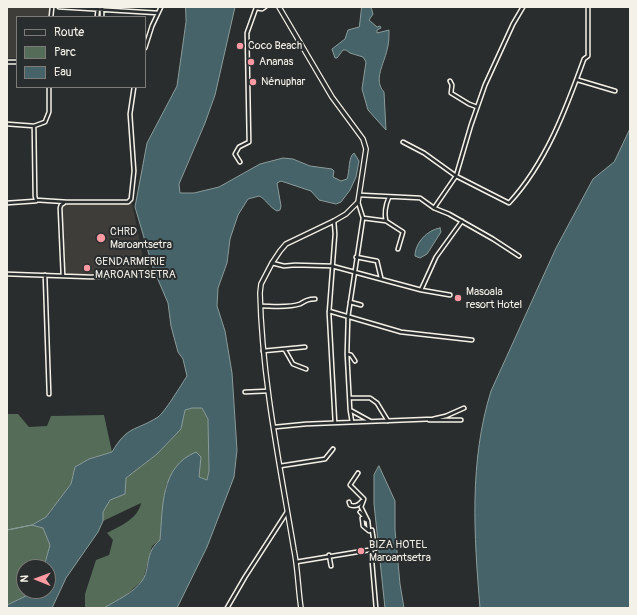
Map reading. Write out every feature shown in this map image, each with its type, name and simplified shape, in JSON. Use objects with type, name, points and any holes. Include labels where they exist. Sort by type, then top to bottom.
[{"type":"main road","points":[[279,7],[332,97],[363,139],[366,149],[358,202],[346,214],[286,244],[272,263],[261,284],[260,306],[268,392],[275,427],[286,512],[296,562],[301,608]]},
{"type":"street","points":[[59,7],[98,8],[158,13]]},
{"type":"street","points":[[146,45],[161,7]]},
{"type":"street","points":[[240,162],[235,154],[239,148],[249,142],[247,33],[256,8],[262,9],[265,7]]},
{"type":"street","points":[[434,208],[456,176],[477,107],[497,56],[523,7]]},
{"type":"street","points":[[403,142],[424,153],[456,176],[509,203],[530,176],[555,131],[578,80],[584,59],[588,56],[588,7]]},
{"type":"street","points":[[578,80],[615,91]]},
{"type":"street","points":[[450,81],[452,85],[451,93],[455,97],[477,107]]},
{"type":"street","points":[[7,124],[34,126],[42,125],[48,119],[49,88]]},
{"type":"street","points":[[7,203],[36,200],[67,202],[130,201],[134,171],[130,114],[134,88]]},
{"type":"street","points":[[34,126],[36,200]]},
{"type":"street","points":[[360,195],[420,198],[434,208],[462,221],[520,256]]},
{"type":"street","points":[[386,220],[386,206],[389,197]]},
{"type":"street","points":[[62,276],[60,208],[62,204],[67,202]]},
{"type":"street","points":[[352,422],[347,354],[348,317],[363,218],[358,202]]},
{"type":"street","points":[[363,218],[386,220],[403,232],[398,248]]},
{"type":"street","points":[[334,221],[335,234],[329,311],[335,422]]},
{"type":"street","points":[[421,290],[436,257],[462,221]]},
{"type":"street","points":[[356,257],[378,261],[381,278]]},
{"type":"street","points":[[272,263],[284,266],[332,266],[421,290],[450,295]]},
{"type":"street","points":[[7,274],[62,276],[143,275]]},
{"type":"street","points":[[44,275],[49,394]]},
{"type":"street","points":[[260,306],[301,304],[306,300],[315,299]]},
{"type":"street","points":[[350,302],[361,305]]},
{"type":"street","points":[[329,311],[401,332],[472,340]]},
{"type":"street","points":[[263,351],[305,347]]},
{"type":"street","points":[[285,350],[293,364],[306,369]]},
{"type":"street","points":[[347,354],[351,355],[356,361]]},
{"type":"street","points":[[245,392],[268,392]]},
{"type":"street","points":[[350,398],[370,398],[377,403],[388,421]]},
{"type":"street","points":[[275,427],[335,422],[418,419],[446,416],[464,408]]},
{"type":"street","points":[[350,410],[370,421]]},
{"type":"street","points":[[418,419],[461,420]]},
{"type":"street","points":[[280,466],[325,459],[333,449]]},
{"type":"street","points":[[358,473],[350,485],[364,499]]},
{"type":"street","points":[[348,502],[353,506],[359,504],[364,499]]},
{"type":"street","points":[[364,499],[360,507],[368,521],[369,531]]},
{"type":"street","points":[[227,608],[286,512]]},
{"type":"street","points":[[360,512],[368,521]]},
{"type":"street","points":[[296,562],[329,555],[375,549],[372,530],[369,531],[363,526],[362,518],[368,521]]},
{"type":"street","points":[[371,550],[376,608]]},
{"type":"street","points":[[329,555],[331,566]]},
{"type":"shaded area","points":[[7,7],[49,7],[49,16],[16,16],[16,58],[7,58]]},
{"type":"shaded area","name":"CHRD Maroantsetra","points":[[132,203],[143,257],[149,271],[64,275],[62,207],[66,204]]},
{"type":"green space","points":[[202,408],[208,419],[209,471],[207,480],[199,477],[166,484],[160,540],[152,546],[143,580],[125,596],[104,608],[85,608],[85,594],[96,560],[109,555],[113,540],[107,533],[123,525],[132,518],[139,509],[141,503],[103,521],[103,512],[110,500],[125,494],[126,478],[157,454],[181,429],[185,410]]},
{"type":"green space","points":[[7,414],[18,414],[29,427],[47,426],[51,416],[104,415],[112,452],[89,459],[75,467],[71,484],[46,517],[33,524],[43,528],[50,545],[46,559],[16,559],[16,599],[20,599],[7,605]]},
{"type":"water","points":[[186,7],[235,7],[215,95],[205,123],[179,184],[180,193],[194,193],[219,187],[260,164],[283,158],[293,159],[310,166],[332,169],[334,171],[333,177],[341,181],[347,179],[350,161],[354,153],[359,161],[356,177],[350,190],[341,202],[336,204],[319,200],[311,191],[281,181],[277,183],[281,206],[280,210],[277,211],[274,209],[259,196],[248,199],[238,215],[230,239],[227,263],[218,288],[217,306],[225,331],[232,373],[237,450],[234,477],[207,547],[177,608],[104,608],[134,589],[145,576],[152,550],[160,540],[163,502],[170,478],[176,467],[184,459],[196,452],[201,457],[199,477],[207,480],[209,471],[208,419],[202,408],[185,410],[181,429],[157,454],[126,478],[125,494],[110,500],[103,512],[103,521],[98,532],[66,578],[52,608],[7,608],[7,605],[20,599],[56,599],[56,559],[46,559],[50,545],[43,528],[32,525],[46,517],[71,484],[75,467],[89,459],[112,452],[127,433],[158,417],[169,404],[187,376],[183,359],[178,352],[171,326],[168,303],[153,268],[135,207],[147,143],[177,86],[186,22]]},
{"type":"water","points":[[362,7],[371,7],[373,14],[369,20],[377,27],[380,26],[381,28],[377,30],[377,33],[389,30],[388,47],[379,77],[379,82],[384,92],[386,130],[368,110],[362,89],[366,62],[363,57],[343,50],[337,58],[335,58],[332,49],[345,39],[348,30],[359,27]]},
{"type":"water","points":[[630,129],[630,608],[480,608],[475,526],[476,472],[484,418],[491,391],[556,248],[593,179],[614,162]]},
{"type":"water","points":[[440,228],[441,232],[427,254],[420,258],[415,256],[419,242],[426,234]]},
{"type":"water","points":[[379,466],[395,501],[395,530],[400,584],[404,608],[385,608],[374,504],[374,475]]},
{"type":"place","name":"Coco Beach","points":[[240,46]]},
{"type":"place","name":"Ananas","points":[[251,62]]},
{"type":"place","name":"Nénuphar","points":[[253,82]]},
{"type":"place","name":"CHRD Maroantsetra","points":[[101,238]]},
{"type":"place","name":"GENDARMERIE MAROANTSETRA","points":[[87,268]]},
{"type":"place","name":"Masoala resort Hotel","points":[[458,298]]},
{"type":"place","name":"BIZA HOTEL Maroantsetra","points":[[361,551]]}]
